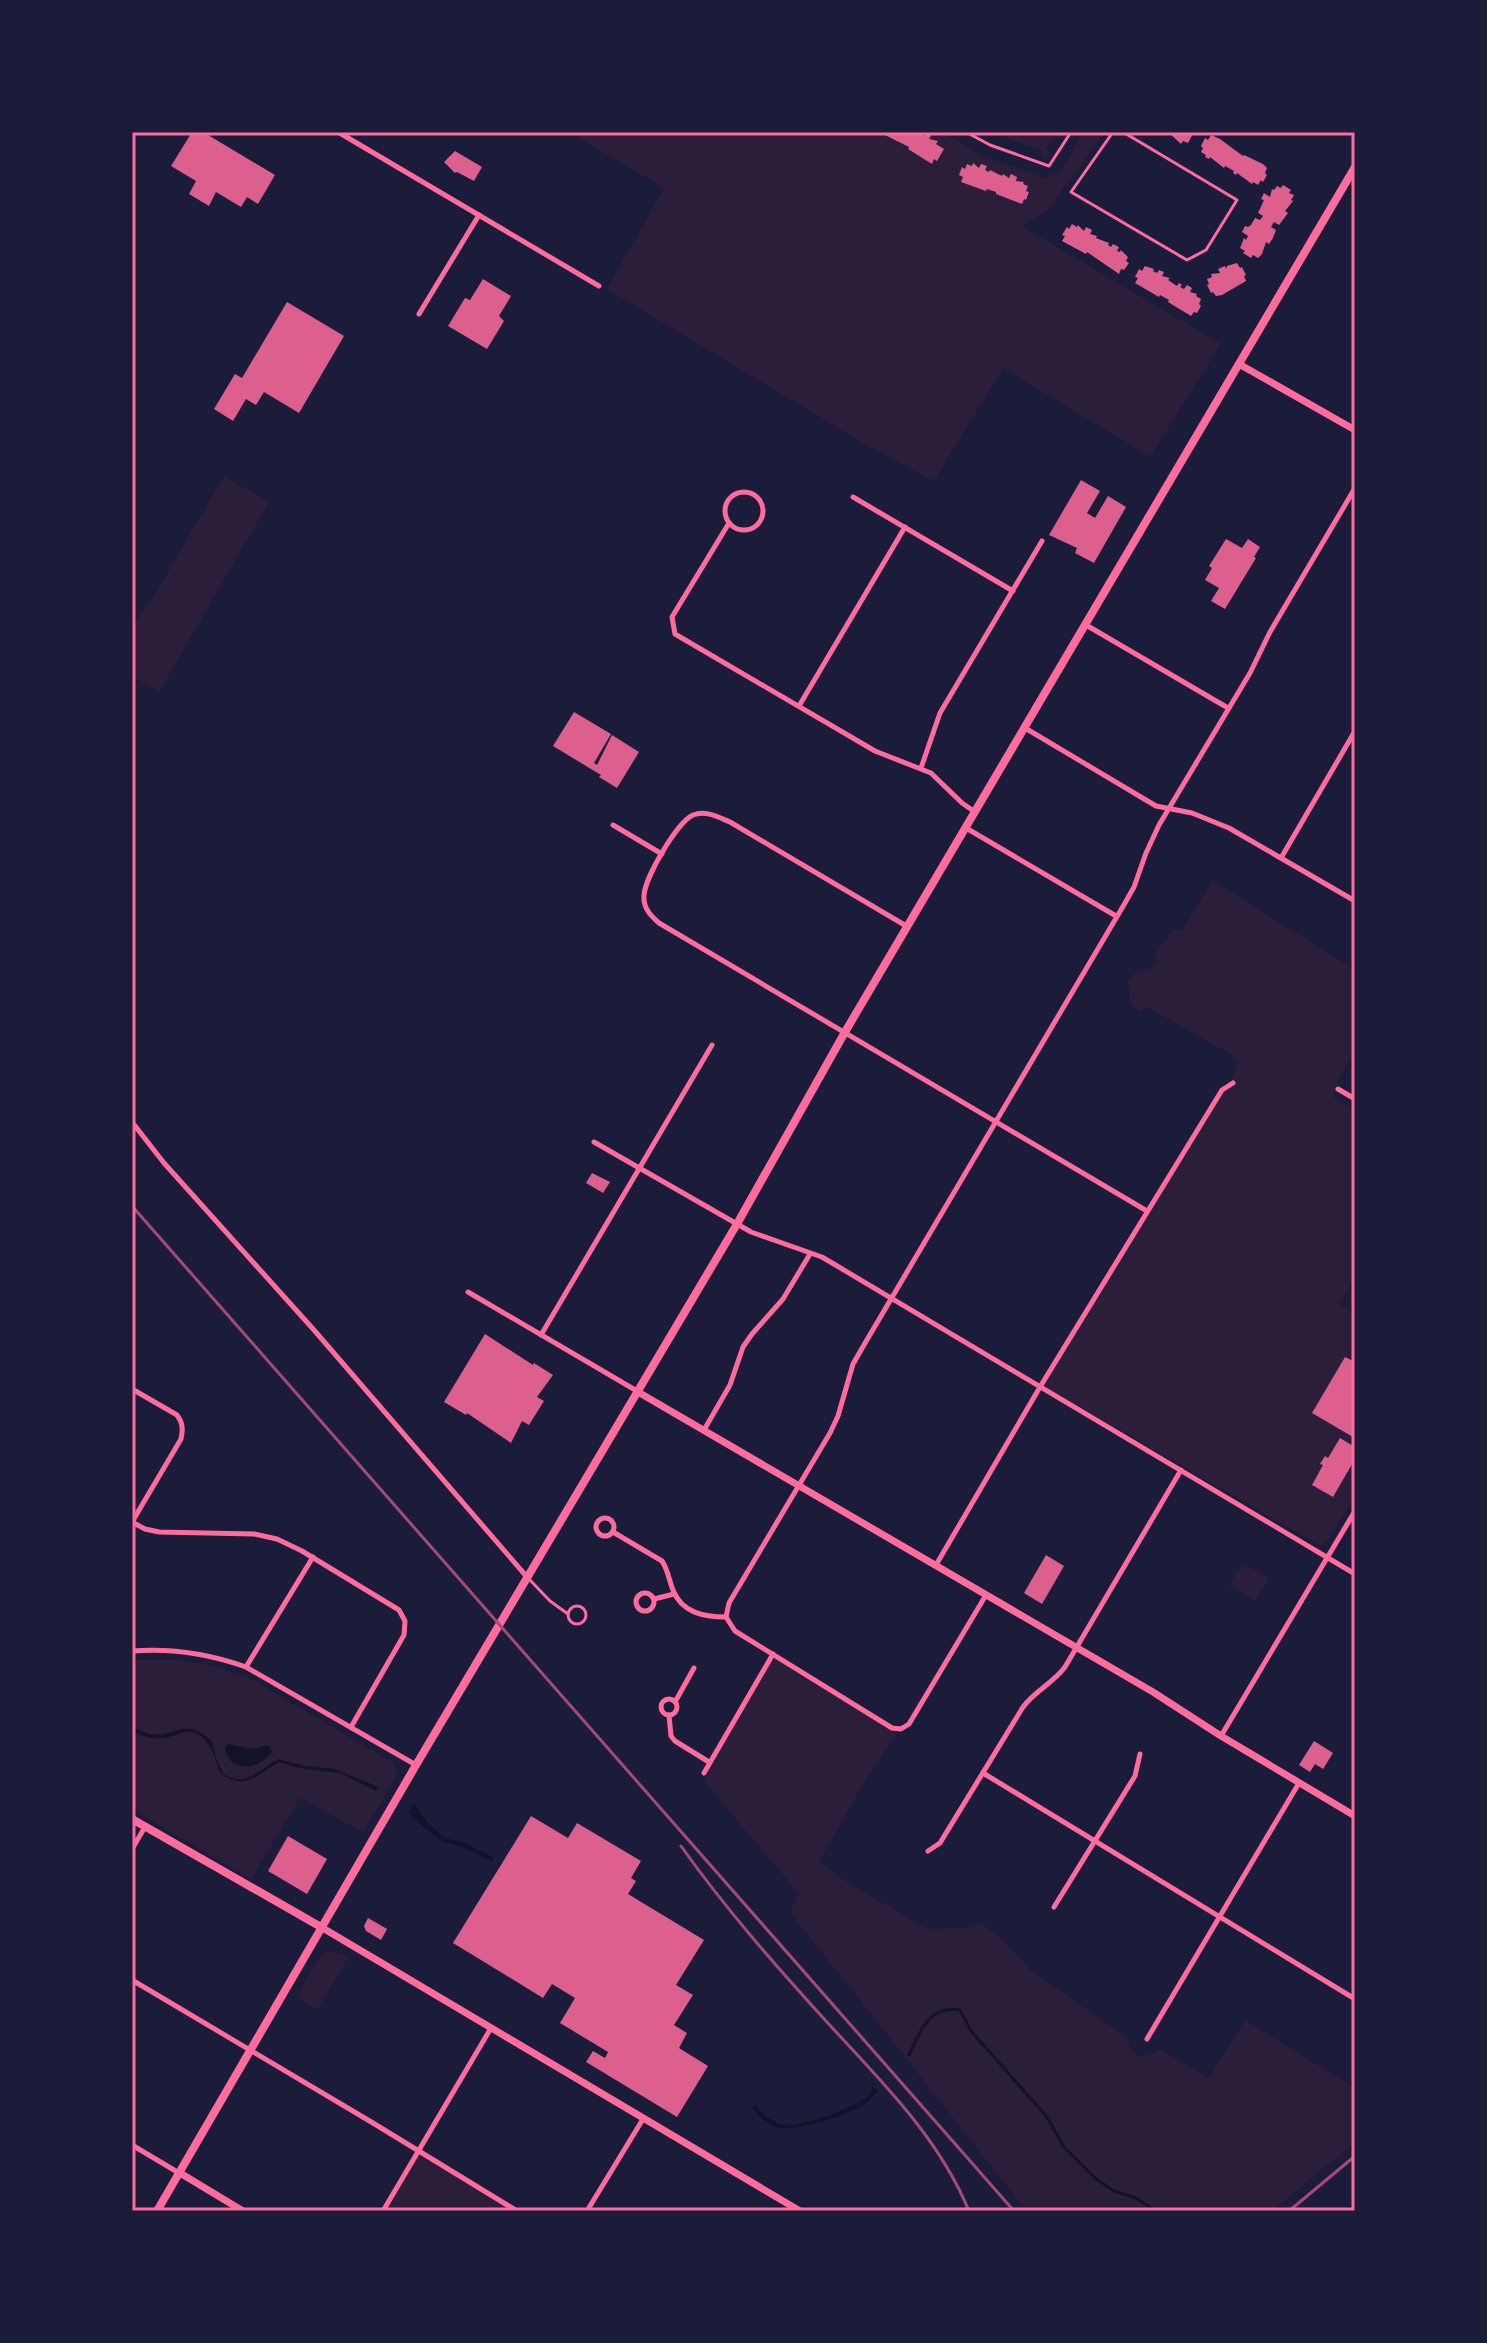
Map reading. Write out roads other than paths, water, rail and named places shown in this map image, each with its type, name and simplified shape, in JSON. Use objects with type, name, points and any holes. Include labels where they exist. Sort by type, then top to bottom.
[{"type":"main road","points":[[157,2211],[416,1765],[737,1224],[845,1032],[1355,167]]},
{"type":"main road","points":[[132,1819],[321,1927]]},
{"type":"street","points":[[338,132],[599,286]]},
{"type":"street","points":[[419,314],[479,215]]},
{"type":"street","points":[[1239,364],[1355,430]]},
{"type":"street","points":[[986,1595],[909,1724],[901,1729],[892,1728],[857,1708],[735,1631],[726,1617],[729,1603],[838,1416],[853,1364],[1134,887],[1153,836],[1355,488]]},
{"type":"street","points":[[729,523],[744,530],[755,526],[762,516],[758,499],[747,493],[729,499],[725,511],[729,523],[672,617],[675,634],[875,751],[921,768],[939,779],[975,812]]},
{"type":"street","points":[[853,497],[1013,591]]},
{"type":"street","points":[[799,706],[905,527]]},
{"type":"street","points":[[921,768],[940,713],[1042,541]]},
{"type":"street","points":[[1086,625],[1228,708]]},
{"type":"street","points":[[1025,727],[1156,806],[1220,824],[1355,901]]},
{"type":"street","points":[[1281,858],[1355,731]]},
{"type":"street","points":[[908,927],[707,813],[690,816],[677,831],[646,885],[644,896],[648,911],[659,923],[1147,1211]]},
{"type":"street","points":[[613,825],[662,854]]},
{"type":"street","points":[[966,828],[1116,916]]},
{"type":"street","points":[[541,1335],[712,1045]]},
{"type":"street","points":[[936,1565],[1147,1211],[1222,1090],[1233,1083]]},
{"type":"street","points":[[1338,1089],[1355,1099]]},
{"type":"street","points":[[132,1122],[164,1163],[290,1302],[528,1577]]},
{"type":"street","points":[[594,1142],[737,1224],[771,1241],[822,1257],[1355,1574]]},
{"type":"street","points":[[704,1430],[730,1385],[743,1347],[783,1299],[810,1254]]},
{"type":"street","points":[[468,1292],[1153,1692],[1355,1815]]},
{"type":"street","points":[[132,1389],[177,1415],[182,1421],[183,1431],[132,1522],[159,1532],[254,1534],[292,1545],[399,1610],[405,1621],[404,1635],[351,1727]]},
{"type":"street","points":[[928,1851],[940,1843],[1023,1707],[1059,1676],[1181,1470]]},
{"type":"street","points":[[1221,1736],[1355,1511]]},
{"type":"street","points":[[613,1532],[662,1561],[674,1594],[686,1609],[698,1615],[726,1617]]},
{"type":"street","points":[[246,1667],[313,1557]]},
{"type":"street","points":[[654,1599],[674,1594]]},
{"type":"street","points":[[132,1651],[173,1650],[246,1667],[416,1765]]},
{"type":"street","points":[[704,1773],[773,1654]]},
{"type":"street","points":[[675,1702],[667,1699],[661,1704],[662,1712],[669,1715],[675,1712],[675,1702],[694,1668]]},
{"type":"street","points":[[669,1715],[674,1740],[709,1762]]},
{"type":"street","points":[[1054,1907],[1135,1776],[1140,1754]]},
{"type":"street","points":[[983,1773],[1355,1999]]},
{"type":"street","points":[[1147,2039],[1299,1783]]},
{"type":"street","points":[[132,1849],[145,1827]]},
{"type":"street","points":[[321,1927],[800,2211]]},
{"type":"street","points":[[132,1980],[517,2211]]},
{"type":"street","points":[[383,2211],[491,2028]]},
{"type":"street","points":[[587,2211],[643,2119]]},
{"type":"street","points":[[132,2145],[243,2211]]},
{"type":"lane","points":[[966,132],[993,147],[1049,166],[1071,132]]},
{"type":"lane","points":[[1113,132],[1071,192],[1187,260],[1206,250],[1237,200],[1123,132]]},
{"type":"lane","points":[[528,1577],[550,1601],[568,1614],[574,1624],[580,1624],[586,1617],[586,1610],[578,1605],[570,1608],[568,1614]]},
{"type":"waterway","points":[[909,2055],[922,2029],[933,2016],[940,2011],[960,2010],[971,2031],[1047,2117],[1064,2147],[1096,2179],[1155,2211]]},
{"type":"railway","points":[[132,1206],[1014,2211]]},
{"type":"railway","points":[[681,1846],[751,1936],[906,2110],[941,2158],[969,2211]]},
{"type":"railway","points":[[1289,2211],[1355,2156]]}]
